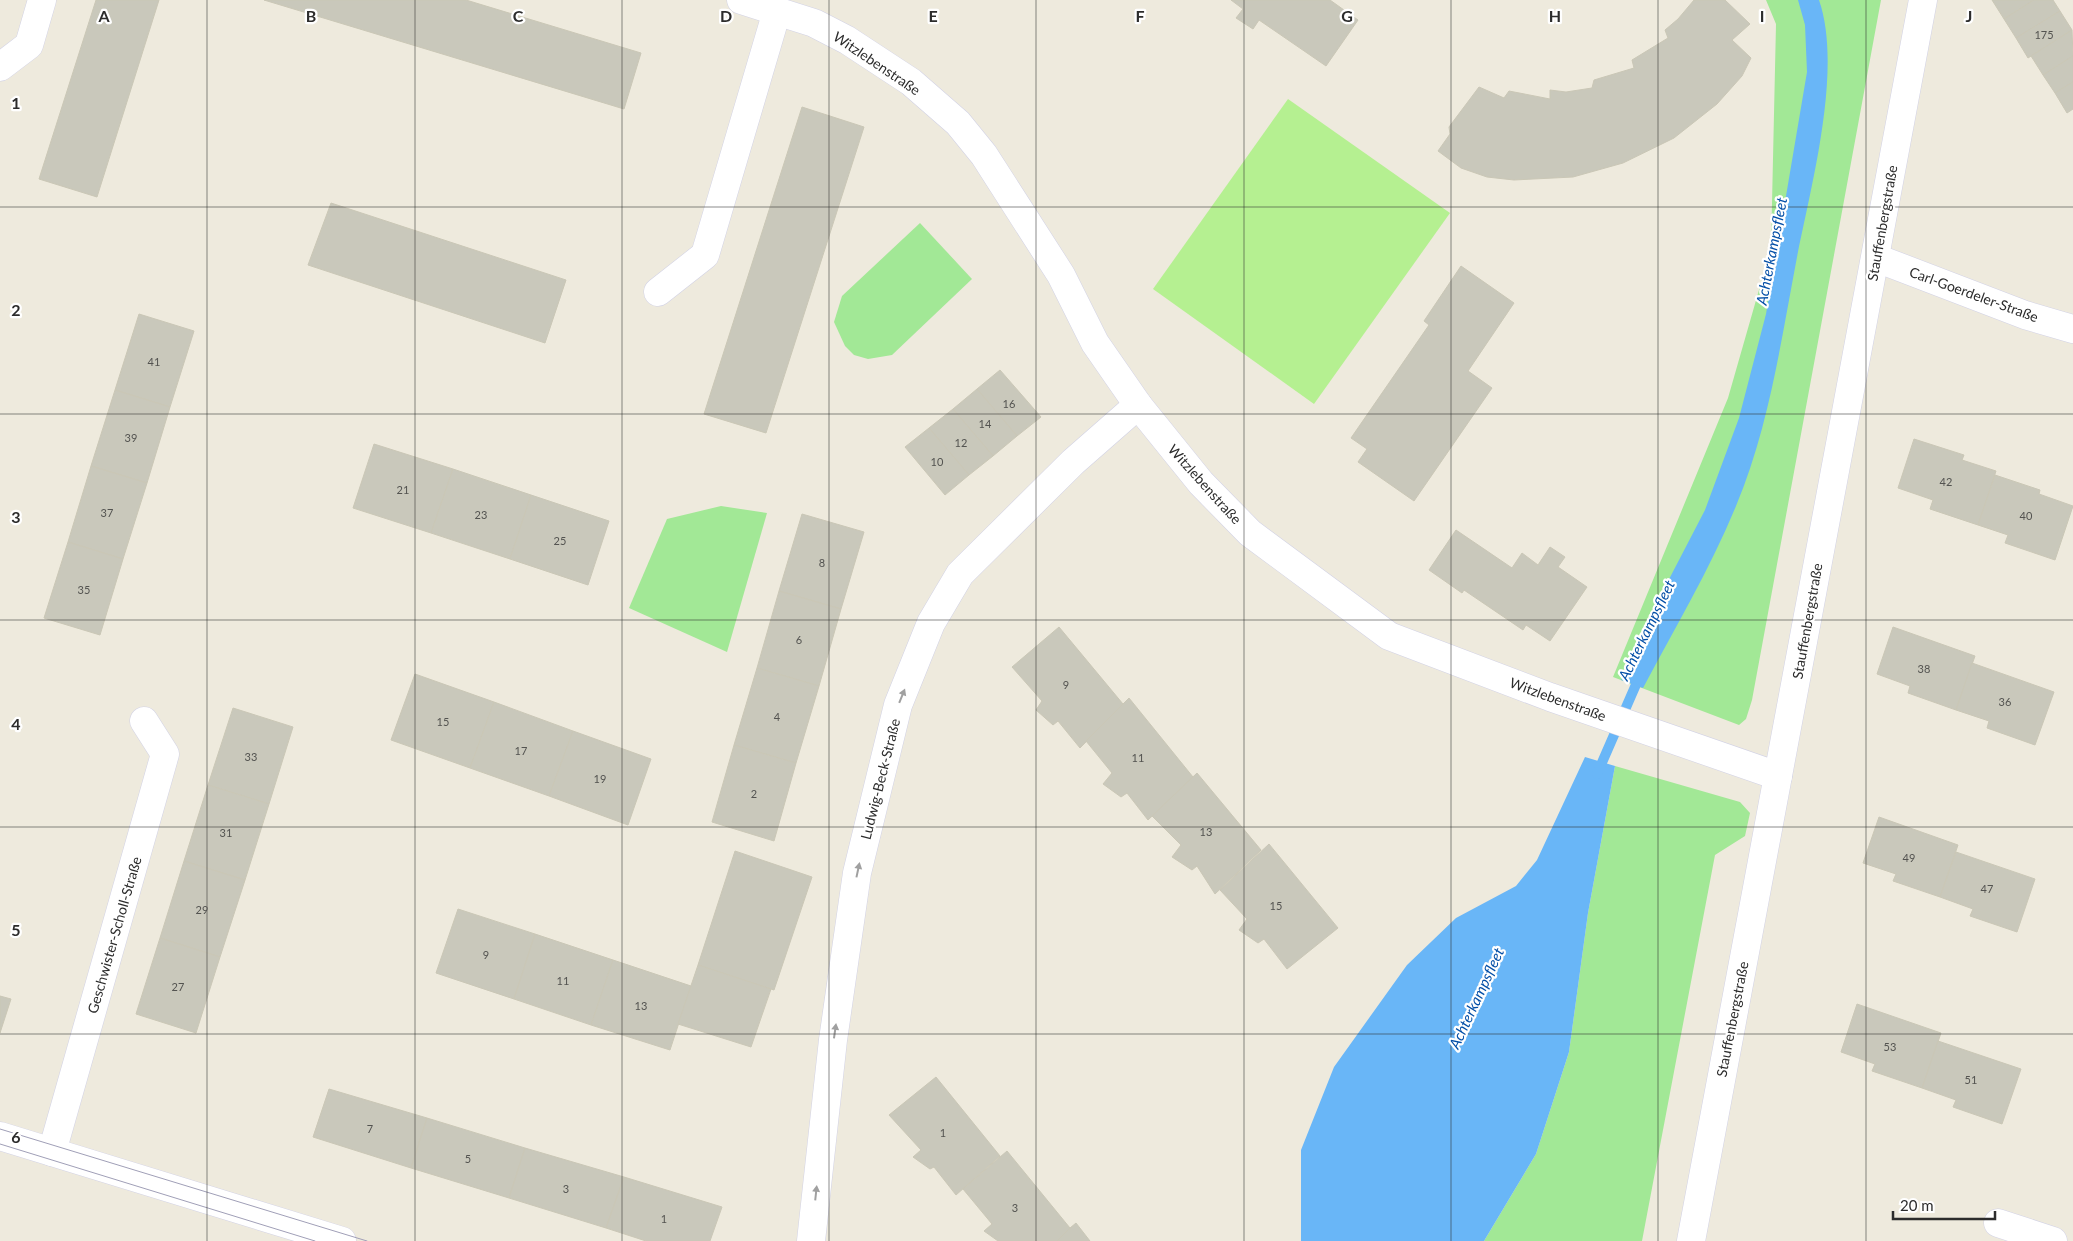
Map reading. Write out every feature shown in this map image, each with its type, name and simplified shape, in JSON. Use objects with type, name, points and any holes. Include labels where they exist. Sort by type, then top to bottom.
[{"type":"street","points":[[0,67],[29,45],[42,0]]},
{"type":"street","name":"Witzlebenstraße","points":[[740,0],[814,23],[847,40],[911,82],[958,123],[984,155],[1061,276],[1095,343],[1138,405],[1200,483],[1250,533],[1389,636],[1592,712],[1778,776]]},
{"type":"street","name":"Stauffenbergstraße","points":[[1691,1241],[1923,0]]},
{"type":"street","points":[[658,292],[705,255],[778,11]]},
{"type":"street","name":"Carl-Goerdeler-Straße","points":[[1876,258],[2025,314],[2073,329]]},
{"type":"street","name":"Ludwig-Beck-Straße","points":[[811,1241],[833,1040],[857,873],[898,705],[931,623],[960,574],[1073,462],[1138,405]]},
{"type":"street","name":"Geschwister-Scholl-Straße","points":[[52,1152],[165,754],[144,721]]},
{"type":"street","points":[[0,1136],[342,1241]]},
{"type":"street","points":[[1998,1223],[2053,1241]]},
{"type":"green space","points":[[1766,0],[1881,0],[1752,700],[1746,719],[1739,725],[1613,677],[1728,398],[1771,248],[1776,24]]},
{"type":"green space","points":[[1288,99],[1450,213],[1314,404],[1153,289]]},
{"type":"green space","points":[[920,223],[972,279],[892,355],[868,359],[854,355],[845,346],[834,322],[842,296]]},
{"type":"green space","points":[[721,506],[767,513],[727,652],[629,608],[667,519]]},
{"type":"green space","points":[[1615,766],[1740,802],[1750,813],[1745,836],[1715,855],[1642,1241],[1484,1241],[1536,1154],[1569,1052],[1588,913]]},
{"type":"water","points":[[1798,0],[1819,0],[1826,28],[1828,59],[1826,93],[1816,163],[1766,415],[1747,476],[1726,529],[1704,575],[1643,688],[1621,680],[1652,612],[1705,510],[1739,418],[1766,314],[1807,72],[1805,25]]},
{"type":"water","points":[[1585,757],[1615,766],[1588,913],[1569,1052],[1536,1154],[1484,1241],[1301,1241],[1301,1150],[1334,1067],[1407,965],[1456,918],[1516,886],[1537,860]]},
{"type":"building","points":[[96,0],[159,0],[97,197],[39,179]]},
{"type":"building","points":[[264,0],[466,0],[641,53],[624,109]]},
{"type":"building","points":[[1231,0],[1330,0],[1358,20],[1326,66],[1259,20],[1253,29],[1236,18],[1243,9]]},
{"type":"building","points":[[1694,0],[1725,0],[1750,24],[1732,40],[1751,58],[1742,76],[1717,104],[1674,138],[1623,163],[1573,177],[1514,180],[1487,177],[1461,168],[1438,151],[1450,134],[1449,127],[1479,87],[1504,98],[1509,91],[1550,99],[1550,90],[1566,92],[1592,88],[1594,80],[1634,68],[1632,60],[1668,38],[1665,30],[1678,19]]},
{"type":"building","points":[[1992,0],[2034,0],[2004,19]]},
{"type":"building","points":[[2034,0],[2053,0],[2060,11],[2016,38],[2004,19]]},
{"type":"building","points":[[2060,11],[2072,30],[2028,58],[2016,38]]},
{"type":"building","points":[[2072,30],[2073,56],[2043,75],[2031,56]]},
{"type":"building","points":[[2073,56],[2073,82],[2055,93],[2043,75]]},
{"type":"building","points":[[2073,82],[2073,109],[2067,113],[2055,93]]},
{"type":"building","points":[[802,107],[864,127],[766,433],[704,414]]},
{"type":"building","points":[[331,203],[566,280],[545,343],[308,265]]},
{"type":"building","points":[[1461,266],[1514,303],[1468,371],[1492,388],[1414,501],[1358,462],[1367,449],[1351,438],[1429,325],[1424,321]]},
{"type":"building","points":[[139,314],[194,331],[170,407],[115,390]]},
{"type":"building","points":[[1000,370],[1041,417],[1017,436],[977,389]]},
{"type":"building","points":[[977,389],[1017,436],[993,456],[953,409]]},
{"type":"building","points":[[115,390],[170,407],[147,483],[91,466]]},
{"type":"building","points":[[953,409],[993,456],[969,475],[929,428]]},
{"type":"building","points":[[929,428],[969,475],[945,495],[905,447]]},
{"type":"building","points":[[1914,439],[1964,455],[1962,460],[1996,471],[1978,525],[1930,509],[1933,500],[1898,488]]},
{"type":"building","points":[[374,444],[453,469],[431,533],[353,508]]},
{"type":"building","points":[[91,466],[147,483],[123,559],[68,542]]},
{"type":"building","points":[[453,469],[531,495],[510,559],[431,533]]},
{"type":"building","points":[[1995,475],[2040,490],[2039,494],[2073,506],[2055,560],[2005,543],[2008,535],[1978,525]]},
{"type":"building","points":[[531,495],[609,521],[588,585],[510,559]]},
{"type":"building","points":[[802,514],[864,532],[841,609],[779,591]]},
{"type":"building","points":[[1456,530],[1512,568],[1522,553],[1538,565],[1550,547],[1565,557],[1558,567],[1587,587],[1550,641],[1526,625],[1523,630],[1464,590],[1462,593],[1429,570]]},
{"type":"building","points":[[68,542],[123,559],[100,635],[44,618]]},
{"type":"building","points":[[779,591],[841,609],[819,686],[757,668]]},
{"type":"building","points":[[1059,627],[1123,704],[1080,748],[1058,721],[1053,725],[1036,710],[1042,701],[1012,667]]},
{"type":"building","points":[[1893,627],[1975,656],[1956,710],[1908,693],[1910,686],[1877,674]]},
{"type":"building","points":[[1972,663],[2054,692],[2035,745],[1987,728],[1989,721],[1956,710]]},
{"type":"building","points":[[757,668],[819,686],[796,763],[734,745]]},
{"type":"building","points":[[415,674],[494,702],[470,768],[391,740]]},
{"type":"building","points":[[1129,698],[1193,777],[1148,820],[1127,793],[1121,797],[1103,784],[1112,773],[1086,741]]},
{"type":"building","points":[[494,702],[573,731],[549,796],[470,768]]},
{"type":"building","points":[[233,708],[293,727],[269,804],[208,785]]},
{"type":"building","points":[[573,731],[651,759],[628,825],[549,796]]},
{"type":"building","points":[[734,745],[796,763],[774,841],[712,822]]},
{"type":"building","points":[[1197,773],[1261,850],[1215,894],[1197,866],[1192,870],[1172,857],[1181,845],[1152,816]]},
{"type":"building","points":[[208,785],[269,804],[245,880],[184,861]]},
{"type":"building","points":[[1879,817],[1958,845],[1940,897],[1893,881],[1896,874],[1863,863]]},
{"type":"building","points":[[1269,844],[1338,928],[1287,969],[1264,939],[1258,943],[1239,930],[1247,919],[1220,890]]},
{"type":"building","points":[[735,851],[812,877],[774,990],[698,965]]},
{"type":"building","points":[[1956,852],[2035,879],[2017,932],[1970,916],[1973,909],[1940,897]]},
{"type":"building","points":[[184,861],[245,880],[220,957],[160,938]]},
{"type":"building","points":[[458,909],[535,934],[514,999],[436,973]]},
{"type":"building","points":[[535,934],[613,960],[591,1025],[514,999]]},
{"type":"building","points":[[160,938],[220,957],[196,1033],[136,1014]]},
{"type":"building","points":[[613,960],[691,986],[670,1050],[591,1025]]},
{"type":"building","points":[[698,965],[771,989],[751,1047],[678,1024]]},
{"type":"building","points":[[0,996],[11,999],[0,1033]]},
{"type":"building","points":[[1857,1004],[1941,1033],[1922,1088],[1872,1071],[1875,1064],[1841,1052]]},
{"type":"building","points":[[1938,1041],[2021,1069],[2002,1124],[1953,1107],[1956,1100],[1922,1088]]},
{"type":"building","points":[[936,1077],[1000,1156],[956,1195],[934,1167],[930,1169],[913,1157],[921,1150],[889,1115]]},
{"type":"building","points":[[329,1089],[427,1118],[411,1168],[313,1137]]},
{"type":"building","points":[[427,1118],[525,1148],[509,1198],[411,1168]]},
{"type":"building","points":[[525,1148],[624,1177],[606,1228],[509,1198]]},
{"type":"building","points":[[1007,1151],[1070,1228],[1057,1241],[998,1241],[984,1231],[992,1224],[963,1189]]},
{"type":"building","points":[[624,1177],[722,1207],[710,1241],[646,1241],[606,1228]]},
{"type":"building","points":[[1076,1223],[1090,1241],[1057,1241],[1070,1228]]},
{"type":"waterway","name":"Achterkampsfleet","points":[[1597,774],[1641,673]]},
{"type":"tram line","points":[[0,1129],[367,1241]]},
{"type":"tram line","points":[[0,1144],[315,1241]]}]
